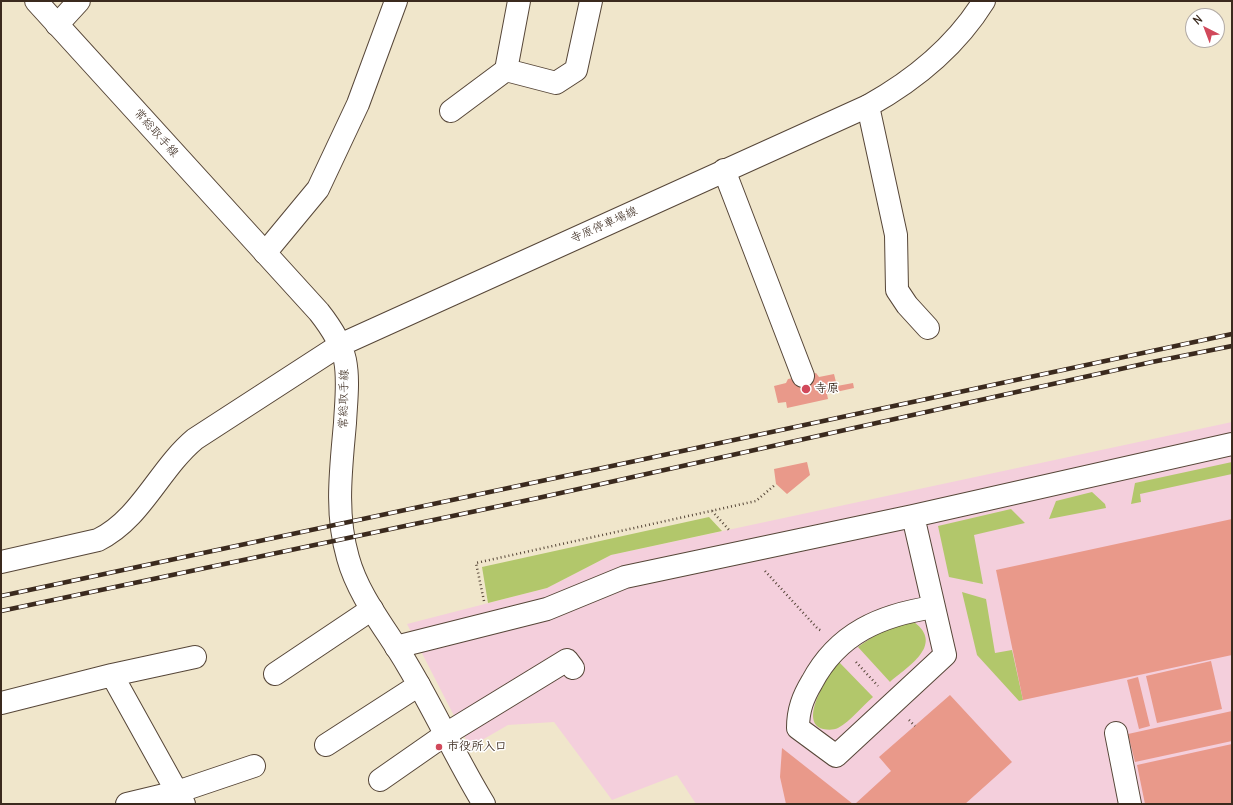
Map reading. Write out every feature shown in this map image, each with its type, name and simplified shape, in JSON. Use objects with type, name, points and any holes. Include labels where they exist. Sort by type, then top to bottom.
[{"type":"street","name":"常総取手線","points":[[36,1],[319,312],[334,334],[345,359],[347,400],[339,496],[340,523],[348,560],[372,609],[419,685],[484,804]]},
{"type":"street","points":[[57,25],[79,1]]},
{"type":"street","points":[[265,253],[318,189],[358,104],[396,1]]},
{"type":"street","points":[[451,111],[506,70],[518,1]]},
{"type":"street","points":[[506,70],[556,84],[576,70],[591,1]]},
{"type":"street","name":"寺原停車場線","points":[[1,562],[98,540],[112,533],[132,514],[180,451],[195,439],[340,345],[868,106],[890,94],[937,57],[988,2]]},
{"type":"street","points":[[868,106],[896,235],[897,290],[907,305],[928,328]]},
{"type":"street","points":[[724,170],[803,376]]},
{"type":"street","points":[[396,647],[490,625],[546,609],[625,577],[913,516],[1232,444]]},
{"type":"street","points":[[913,516],[934,607],[945,655],[836,756],[798,728],[798,716],[802,701],[816,674],[830,655],[840,645],[856,632],[881,620],[906,611],[934,607]]},
{"type":"street","points":[[275,674],[372,609]]},
{"type":"street","points":[[1,703],[112,675],[195,657]]},
{"type":"street","points":[[380,780],[446,734],[567,660],[573,668]]},
{"type":"street","points":[[112,675],[180,798]]},
{"type":"street","points":[[326,745],[419,685]]},
{"type":"street","points":[[1116,733],[1130,804]]},
{"type":"street","points":[[127,804],[180,798],[254,766]]},
{"type":"path","points":[[490,625],[476,563],[756,501],[776,484]]},
{"type":"path","points":[[818,629],[829,634],[915,726]]},
{"type":"shaded area","points":[[1232,422],[1232,804],[696,804],[677,775],[612,800],[554,722],[508,725],[470,747],[407,624],[547,588],[611,555]]},
{"type":"green space","points":[[1232,462],[1232,474],[1140,494],[1141,502],[1131,504],[1135,483]]},
{"type":"green space","points":[[1092,492],[1105,504],[1106,508],[1049,519],[1056,501]]},
{"type":"green space","points":[[1011,509],[1025,523],[974,535],[983,584],[949,577],[938,526]]},
{"type":"green space","points":[[709,517],[722,531],[611,555],[547,588],[488,603],[482,567]]},
{"type":"green space","points":[[962,592],[986,599],[995,653],[1012,650],[1023,700],[1019,701],[977,655]]},
{"type":"green space","points":[[914,622],[923,631],[926,639],[925,647],[913,662],[890,682],[858,647],[891,627],[898,624]]},
{"type":"green space","points":[[839,662],[873,697],[843,725],[835,729],[823,729],[816,725],[813,717],[814,707],[823,686]]},
{"type":"building","points":[[816,373],[819,377],[834,374],[837,386],[853,383],[854,388],[827,394],[828,399],[787,408],[786,402],[778,403],[774,386],[786,383],[788,379]]},
{"type":"building","points":[[807,462],[810,475],[787,494],[776,484],[774,469]]},
{"type":"building","points":[[1232,519],[1232,655],[1023,700],[996,570]]},
{"type":"building","points":[[1211,661],[1222,709],[1157,723],[1146,676]]},
{"type":"building","points":[[1138,677],[1150,726],[1139,729],[1127,680]]},
{"type":"building","points":[[950,695],[1012,762],[965,804],[855,804],[891,771],[879,757]]},
{"type":"building","points":[[1232,711],[1232,741],[1135,762],[1128,734]]},
{"type":"building","points":[[1232,744],[1232,804],[1145,804],[1137,765]]},
{"type":"building","points":[[782,748],[853,804],[786,804],[780,777]]},
{"type":"railway","points":[[1,596],[1232,334]]},
{"type":"railway","points":[[1,611],[538,498],[1152,362],[1232,346]]},
{"type":"place","name":"寺原","points":[[806,389]]},
{"type":"place","name":"市役所入口","points":[[439,747]]}]
